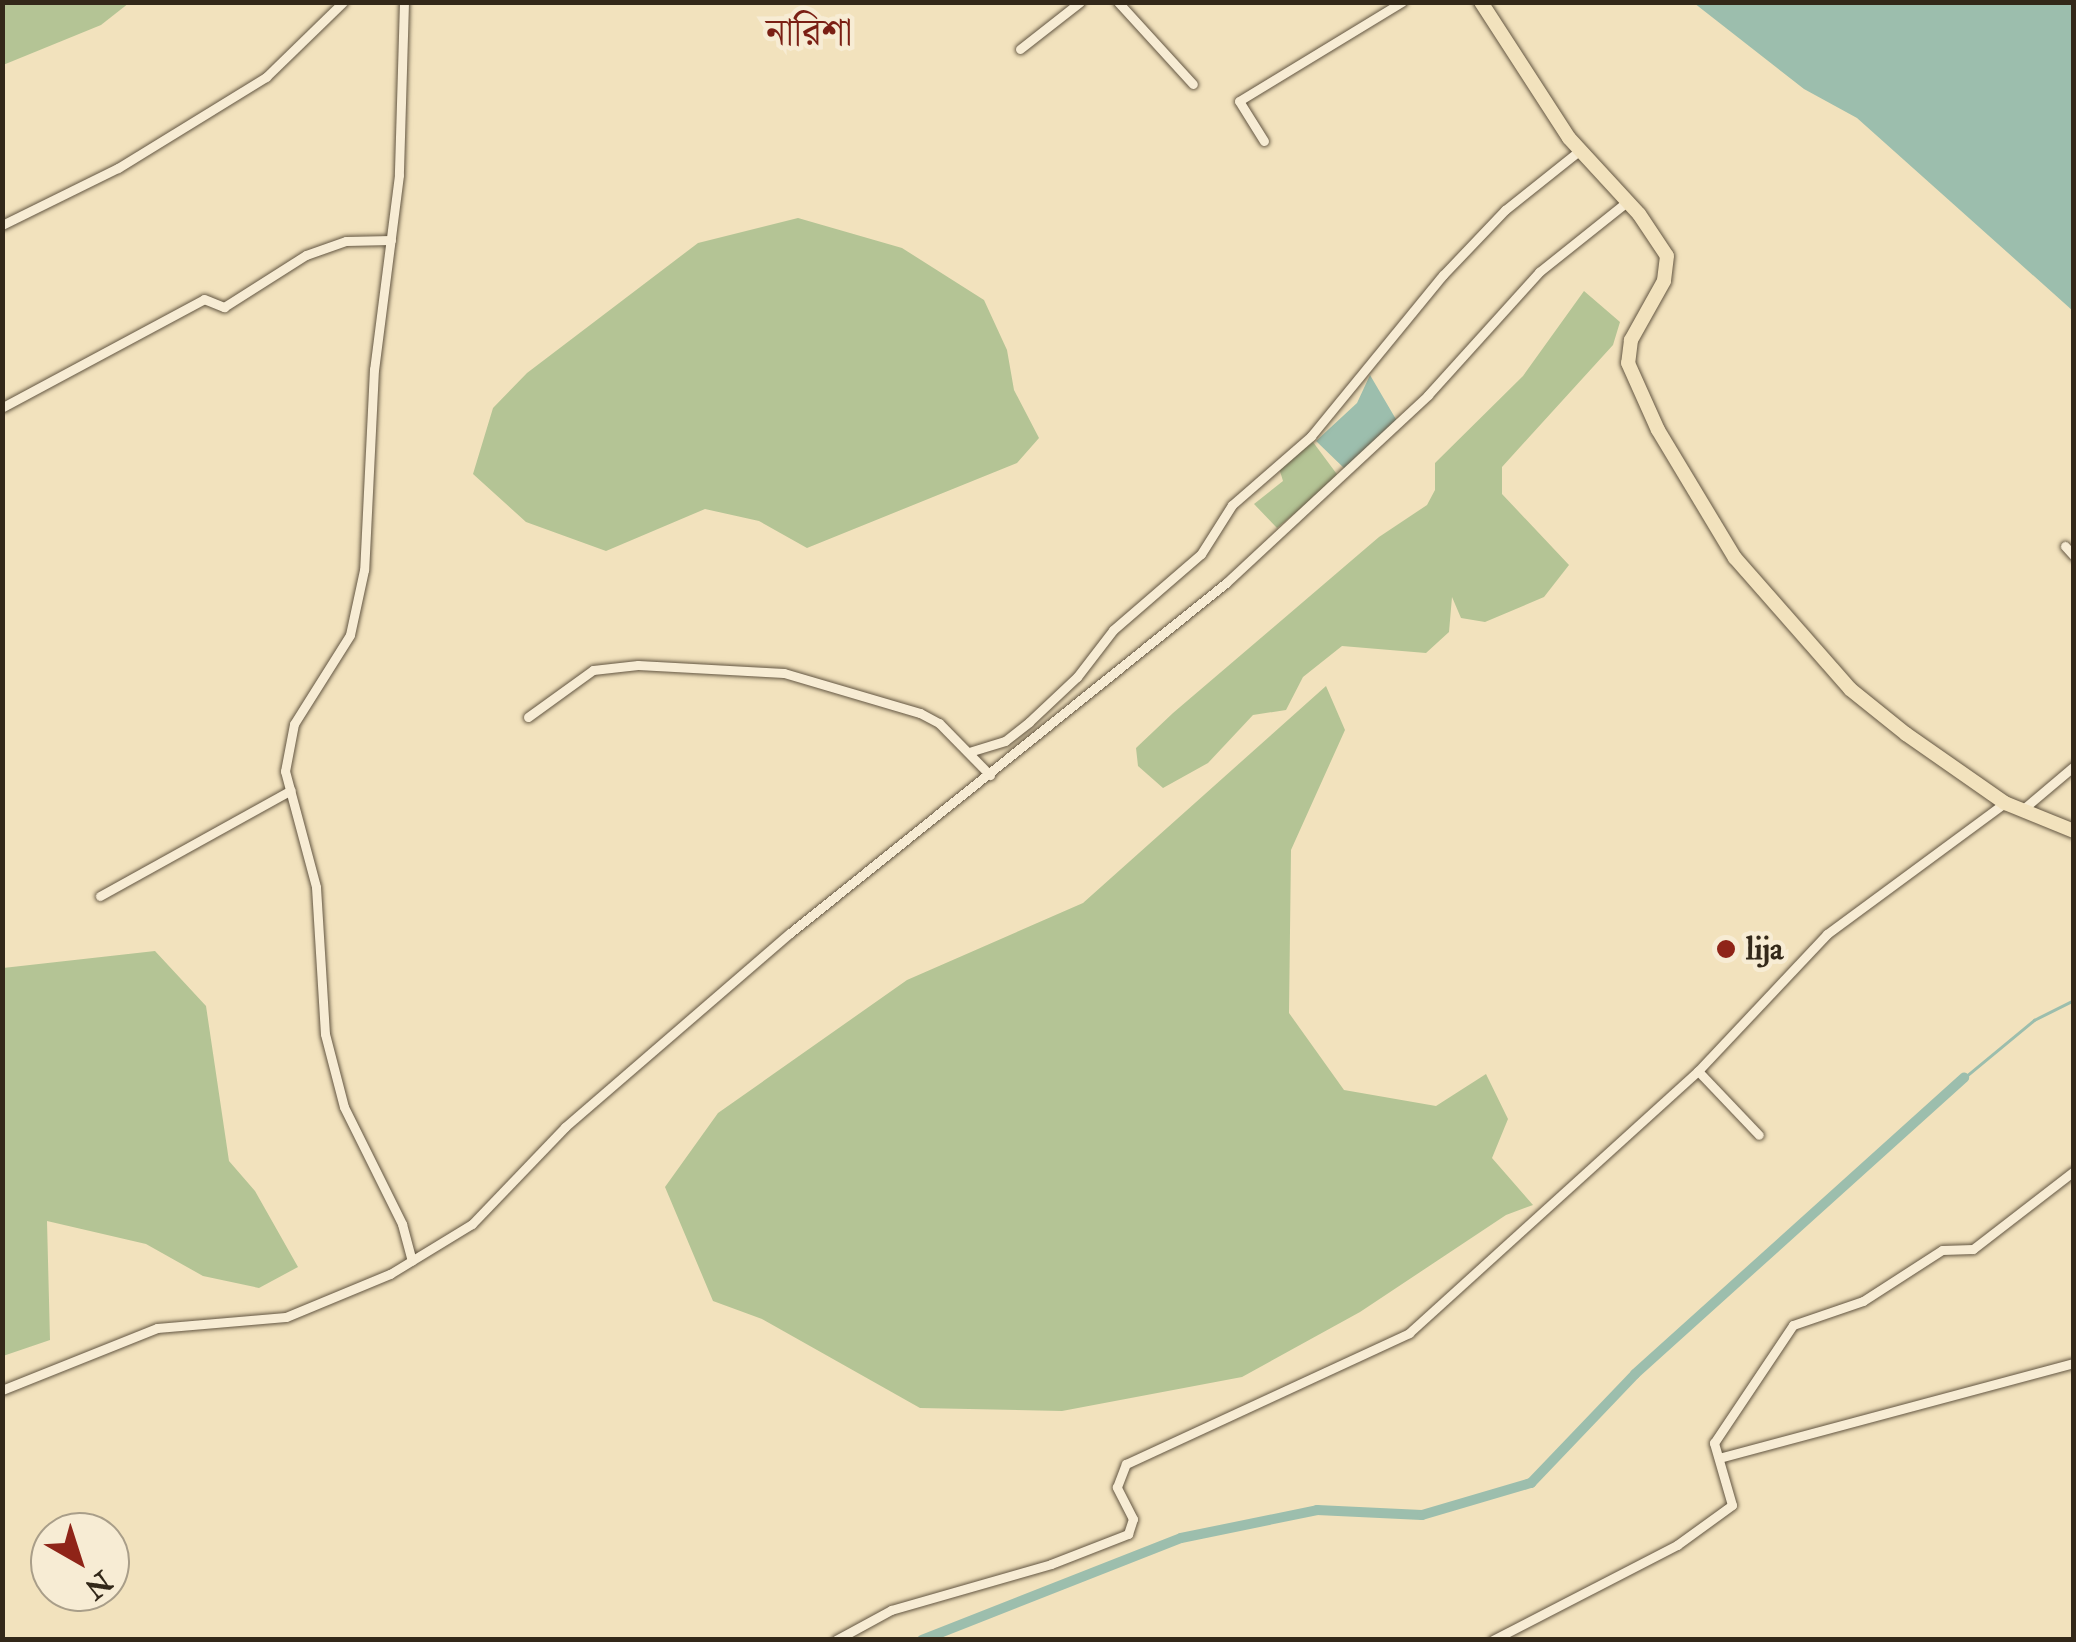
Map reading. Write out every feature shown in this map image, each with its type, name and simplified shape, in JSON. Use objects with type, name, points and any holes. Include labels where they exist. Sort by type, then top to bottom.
[{"type":"main road","points":[[1481,2],[1579,151],[1628,201],[1668,256],[1668,268],[1631,340],[1628,363],[1658,430],[1735,558],[1850,688],[2004,803],[2074,831]]},
{"type":"street","points":[[2,225],[118,168],[266,77],[343,2]]},
{"type":"street","points":[[404,2],[392,240],[356,616],[294,724],[285,771],[316,887],[325,1034],[344,1106],[402,1224],[412,1262]]},
{"type":"street","points":[[1020,50],[1080,2]]},
{"type":"street","points":[[1118,2],[1194,84]]},
{"type":"street","points":[[1264,141],[1239,100],[1402,2]]},
{"type":"street","points":[[969,752],[1005,741],[1029,722],[1113,630],[1201,554],[1232,504],[1311,436],[1443,275],[1506,210],[1579,151]]},
{"type":"street","points":[[2,1390],[156,1328],[286,1317],[412,1262],[472,1224],[565,1127],[790,933],[1226,583],[1428,395],[1539,272],[1628,201]]},
{"type":"street","points":[[3,407],[204,299],[224,307],[306,255],[346,241],[392,240]]},
{"type":"street","points":[[2064,546],[2074,556]]},
{"type":"street","points":[[528,717],[593,670],[638,665],[784,673],[920,713],[969,752],[990,776]]},
{"type":"street","points":[[2022,810],[2074,766]]},
{"type":"street","points":[[100,896],[291,790]]},
{"type":"street","points":[[836,1640],[891,1610],[1051,1564],[1128,1534],[1133,1519],[1117,1487],[1126,1464],[1409,1334],[1698,1071],[1827,934],[2004,803]]},
{"type":"street","points":[[1698,1071],[1758,1134]]},
{"type":"street","points":[[1494,1640],[1677,1545],[1732,1505],[1714,1443],[1793,1325],[1864,1301],[1942,1250],[1973,1250],[2074,1171]]},
{"type":"street","points":[[1719,1458],[2074,1363]]},
{"type":"shaded area","points":[[2,3],[129,3],[101,25],[3,65]]},
{"type":"shaded area","points":[[1694,3],[2073,3],[2073,311],[1857,118],[1804,89]]},
{"type":"shaded area","points":[[798,218],[902,248],[984,300],[1007,350],[1014,390],[1039,438],[1017,463],[807,548],[759,521],[705,509],[606,551],[526,522],[473,474],[493,408],[527,373],[698,243]]},
{"type":"shaded area","points":[[1584,291],[1620,322],[1613,345],[1502,467],[1502,494],[1569,565],[1544,597],[1485,622],[1461,618],[1452,597],[1449,632],[1426,653],[1342,646],[1303,677],[1286,710],[1253,715],[1208,763],[1163,788],[1138,766],[1136,748],[1173,713],[1379,537],[1427,505],[1435,490],[1435,463],[1523,376]]},
{"type":"shaded area","points":[[1370,375],[1397,421],[1345,469],[1316,441],[1357,403]]},
{"type":"shaded area","points":[[1313,442],[1339,477],[1277,528],[1254,504],[1283,481],[1279,468]]},
{"type":"shaded area","points":[[1326,686],[1345,730],[1291,850],[1289,1013],[1344,1090],[1436,1106],[1486,1074],[1508,1119],[1492,1158],[1533,1205],[1506,1215],[1360,1312],[1242,1377],[1062,1411],[920,1408],[762,1319],[713,1301],[665,1187],[718,1113],[907,980],[1083,903]]},
{"type":"shaded area","points":[[155,951],[206,1006],[229,1161],[255,1191],[298,1267],[259,1288],[203,1276],[146,1244],[47,1221],[50,1340],[3,1356],[3,968]]},
{"type":"waterway","points":[[1964,1078],[2034,1020],[2074,1000]]},
{"type":"waterway","points":[[922,1640],[1181,1538],[1317,1510],[1422,1515],[1531,1483],[1635,1374],[1964,1078]]},
{"type":"place","name":"lija","points":[[1726,949]]},
{"type":"district","name":"নারিশা","points":[[809,34]]}]
